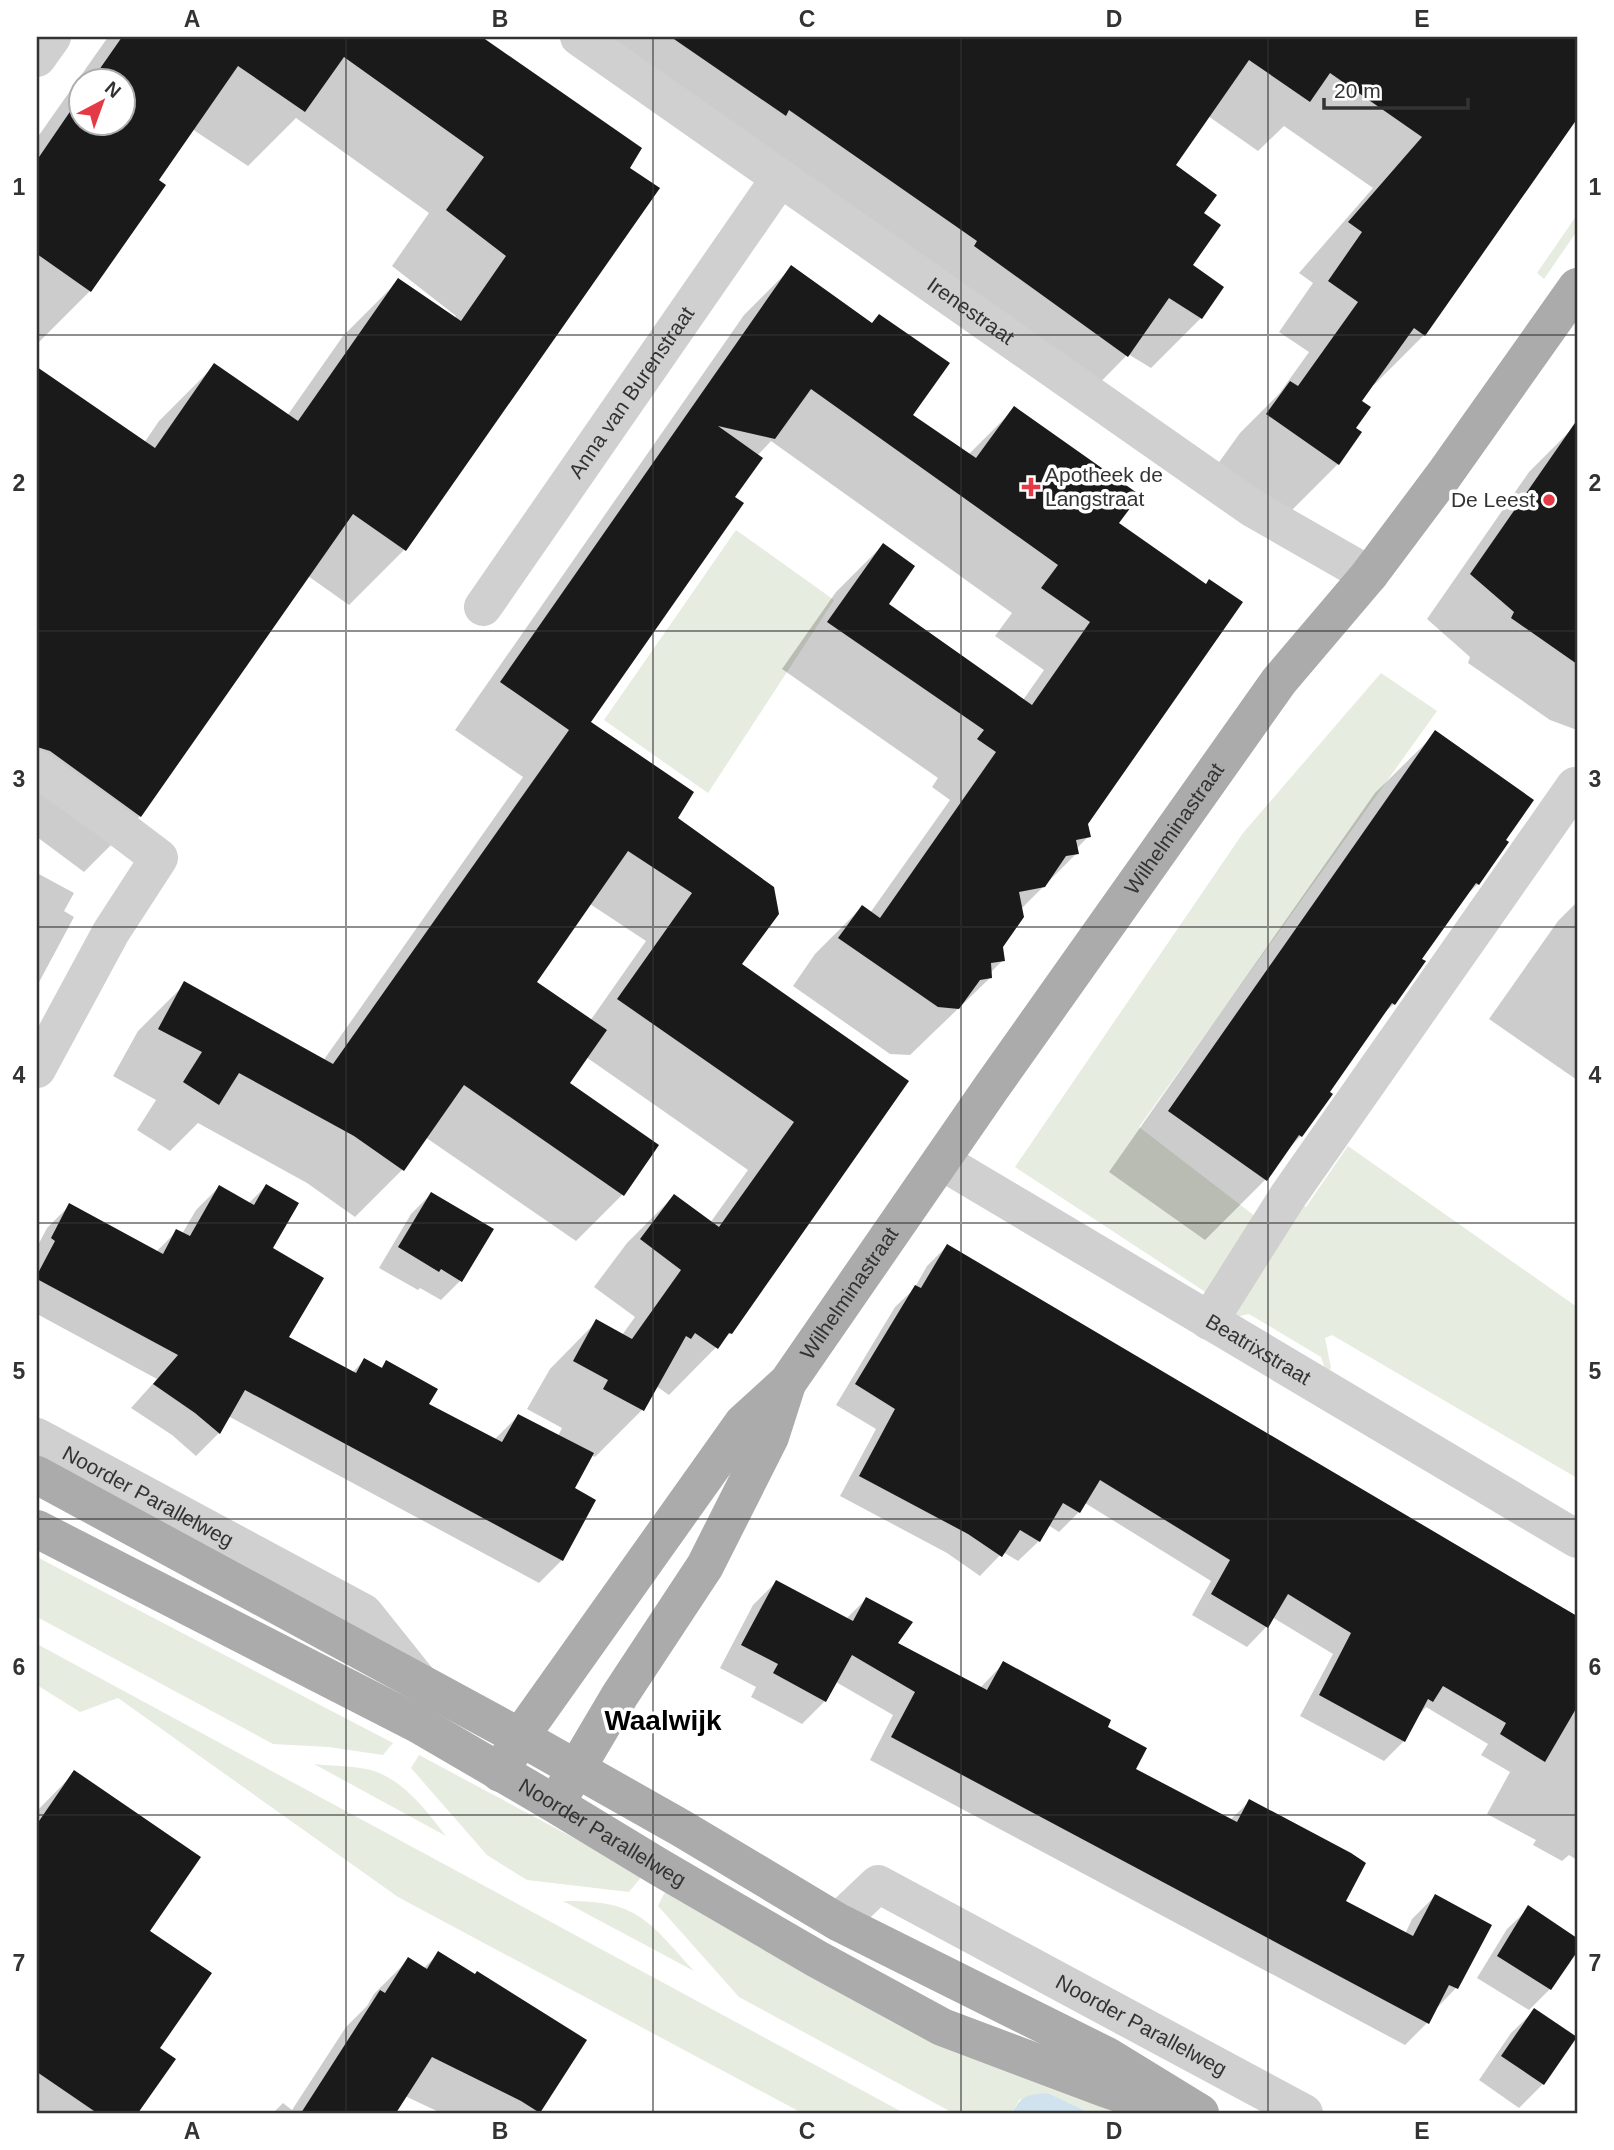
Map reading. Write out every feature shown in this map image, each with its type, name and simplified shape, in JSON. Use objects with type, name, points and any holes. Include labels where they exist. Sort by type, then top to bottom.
[{"type":"main road","name":"Wilhelminastraat","points":[[500,1773],[520,1737],[743,1423],[788,1382],[1279,681],[1369,575],[1444,475],[1577,287]]},
{"type":"main road","name":"Wilhelminastraat","points":[[555,1804],[620,1695],[705,1566],[770,1437],[788,1382]]},
{"type":"main road","name":"Noorder Parallelweg","points":[[37,1475],[520,1737],[681,1828],[838,1922],[1107,2056],[1200,2113]]},
{"type":"main road","name":"Noorder Parallelweg","points":[[37,1529],[418,1724],[670,1874],[942,2027],[1179,2113]]},
{"type":"street","points":[[37,58],[52,37]]},
{"type":"street","name":"Irenestraat","points":[[579,37],[1252,508],[1369,575]]},
{"type":"street","name":"Anna van Burenstraat","points":[[484,607],[780,178]]},
{"type":"street","points":[[37,769],[159,858],[111,932],[37,1069]]},
{"type":"street","points":[[1209,1321],[1289,1196],[1575,786]]},
{"type":"street","name":"Beatrixstraat","points":[[941,1161],[1577,1539]]},
{"type":"street","name":"Noorder Parallelweg","points":[[37,1437],[364,1614],[420,1683]]},
{"type":"street","name":"Noorder Parallelweg","points":[[838,1922],[878,1884],[1304,2113]]},
{"type":"shaded area","points":[[1577,215],[1577,231],[1544,279],[1537,273]]},
{"type":"shaded area","points":[[736,530],[834,600],[708,793],[604,720]]},
{"type":"shaded area","points":[[1381,673],[1437,711],[1139,1127],[1260,1220],[1210,1295],[1015,1167],[1243,833]]},
{"type":"shaded area","points":[[1348,1146],[1577,1307],[1577,1478],[1332,1335],[1325,1338],[1331,1368],[1329,1370],[1325,1369],[1321,1357],[1249,1314],[1232,1318],[1291,1198],[1306,1207]]},
{"type":"shaded area","points":[[37,1557],[393,1743],[383,1755],[329,1747],[273,1744],[37,1617]]},
{"type":"shaded area","points":[[37,1644],[904,2113],[802,2113],[398,1897],[118,1698],[80,1712],[37,1685]]},
{"type":"shaded area","points":[[419,1755],[643,1875],[629,1892],[527,1880],[487,1855],[411,1768]]},
{"type":"shaded area","points":[[314,1764],[361,1768],[396,1782],[414,1798],[446,1836]]},
{"type":"shaded area","points":[[667,1888],[1131,2113],[1090,2113],[1048,2093],[1019,2100],[1012,2113],[953,2113],[739,1997],[658,1906]]},
{"type":"shaded area","points":[[563,1901],[608,1904],[639,1916],[664,1938],[694,1971]]},
{"type":"water","points":[[1048,2093],[1090,2113],[1012,2113],[1026,2097]]},
{"type":"building","points":[[122,37],[482,37],[642,148],[630,168],[660,188],[406,551],[353,514],[141,817],[50,751],[37,747],[37,367],[155,448],[214,363],[298,421],[398,278],[461,321],[506,256],[446,210],[484,157],[344,57],[305,112],[238,66],[159,180],[166,185],[91,292],[37,254],[37,160],[66,118],[66,136],[136,136],[136,66],[102,66]]},
{"type":"building","points":[[671,37],[1577,37],[1577,119],[1425,336],[1414,328],[1362,401],[1371,407],[1356,428],[1362,432],[1339,465],[1266,414],[1290,381],[1298,386],[1358,302],[1328,281],[1362,232],[1348,222],[1422,137],[1330,73],[1310,102],[1249,60],[1176,165],[1217,195],[1204,213],[1221,225],[1193,265],[1224,287],[1202,319],[1169,298],[1128,357],[974,246],[977,241],[789,110],[786,116]]},
{"type":"building","points":[[791,265],[872,323],[879,314],[950,363],[913,415],[976,458],[1014,406],[1140,495],[1119,523],[1206,584],[1209,579],[1243,602],[1088,824],[1091,837],[1076,840],[1079,854],[1066,856],[1045,887],[1019,892],[1024,917],[1003,947],[1005,961],[991,963],[992,978],[980,980],[959,1009],[938,1007],[838,938],[862,905],[880,918],[996,752],[977,739],[984,730],[827,622],[883,543],[915,566],[889,604],[1032,705],[1090,622],[1041,588],[1058,565],[811,389],[775,439],[718,426],[763,458],[735,497],[744,503],[591,722],[694,792],[678,818],[774,887],[779,914],[742,964],[909,1081],[732,1334],[729,1333],[718,1349],[695,1333],[691,1339],[686,1336],[644,1411],[603,1389],[608,1380],[573,1361],[596,1319],[632,1339],[681,1270],[640,1239],[674,1194],[719,1227],[794,1122],[617,999],[692,893],[628,851],[537,982],[607,1030],[570,1083],[659,1145],[624,1196],[464,1085],[404,1171],[354,1136],[239,1073],[219,1105],[183,1082],[202,1052],[158,1029],[184,981],[333,1064],[569,730],[500,682]]},
{"type":"building","name":"De Leest","points":[[1577,420],[1577,664],[1511,618],[1514,612],[1470,574]]},
{"type":"building","points":[[1435,730],[1534,800],[1479,885],[1476,883],[1422,959],[1426,961],[1395,1005],[1392,1003],[1330,1092],[1333,1094],[1302,1137],[1299,1135],[1267,1181],[1168,1111]]},
{"type":"building","points":[[266,1184],[299,1203],[273,1248],[324,1278],[289,1337],[356,1373],[364,1358],[382,1368],[386,1360],[438,1389],[429,1404],[502,1442],[518,1414],[594,1453],[575,1488],[596,1500],[563,1561],[245,1390],[220,1434],[153,1384],[178,1355],[37,1279],[55,1241],[51,1238],[69,1203],[163,1254],[176,1229],[190,1236],[219,1185],[254,1205]]},
{"type":"building","points":[[431,1192],[494,1229],[462,1282],[441,1269],[439,1272],[398,1247]]},
{"type":"building","points":[[947,1244],[1577,1616],[1577,1707],[1545,1762],[1500,1734],[1506,1723],[1443,1686],[1433,1702],[1428,1699],[1405,1742],[1319,1695],[1351,1633],[1288,1594],[1268,1628],[1211,1594],[1230,1560],[1100,1480],[1080,1513],[1063,1503],[1040,1542],[1020,1530],[1002,1557],[968,1534],[859,1476],[895,1409],[855,1384],[915,1285],[921,1288]]},
{"type":"building","points":[[776,1580],[853,1621],[866,1597],[913,1622],[898,1643],[987,1690],[1003,1661],[1111,1720],[1108,1727],[1147,1748],[1136,1769],[1237,1822],[1249,1799],[1351,1853],[1366,1863],[1346,1901],[1413,1936],[1435,1894],[1492,1925],[1458,1989],[1449,1985],[1429,2024],[891,1737],[915,1692],[852,1655],[826,1702],[773,1673],[778,1664],[741,1645]]},
{"type":"building","points":[[74,1770],[201,1857],[150,1931],[212,1973],[160,2048],[176,2059],[138,2113],[97,2113],[37,2072],[37,1824]]},
{"type":"building","points":[[1528,1905],[1577,1938],[1577,1952],[1551,1990],[1497,1956]]},
{"type":"building","points":[[438,1951],[475,1974],[477,1971],[587,2040],[540,2113],[432,2057],[396,2113],[301,2113],[380,1990],[385,1993],[408,1957],[427,1969]]},
{"type":"building","points":[[1534,2008],[1577,2037],[1544,2085],[1501,2056]]},
{"type":"place","name":"Apotheek de Langstraat","points":[[1031,487]]},
{"type":"place","name":"De Leest","points":[[1549,500]]},
{"type":"district","name":"Waalwijk","points":[[663,1720]]}]
